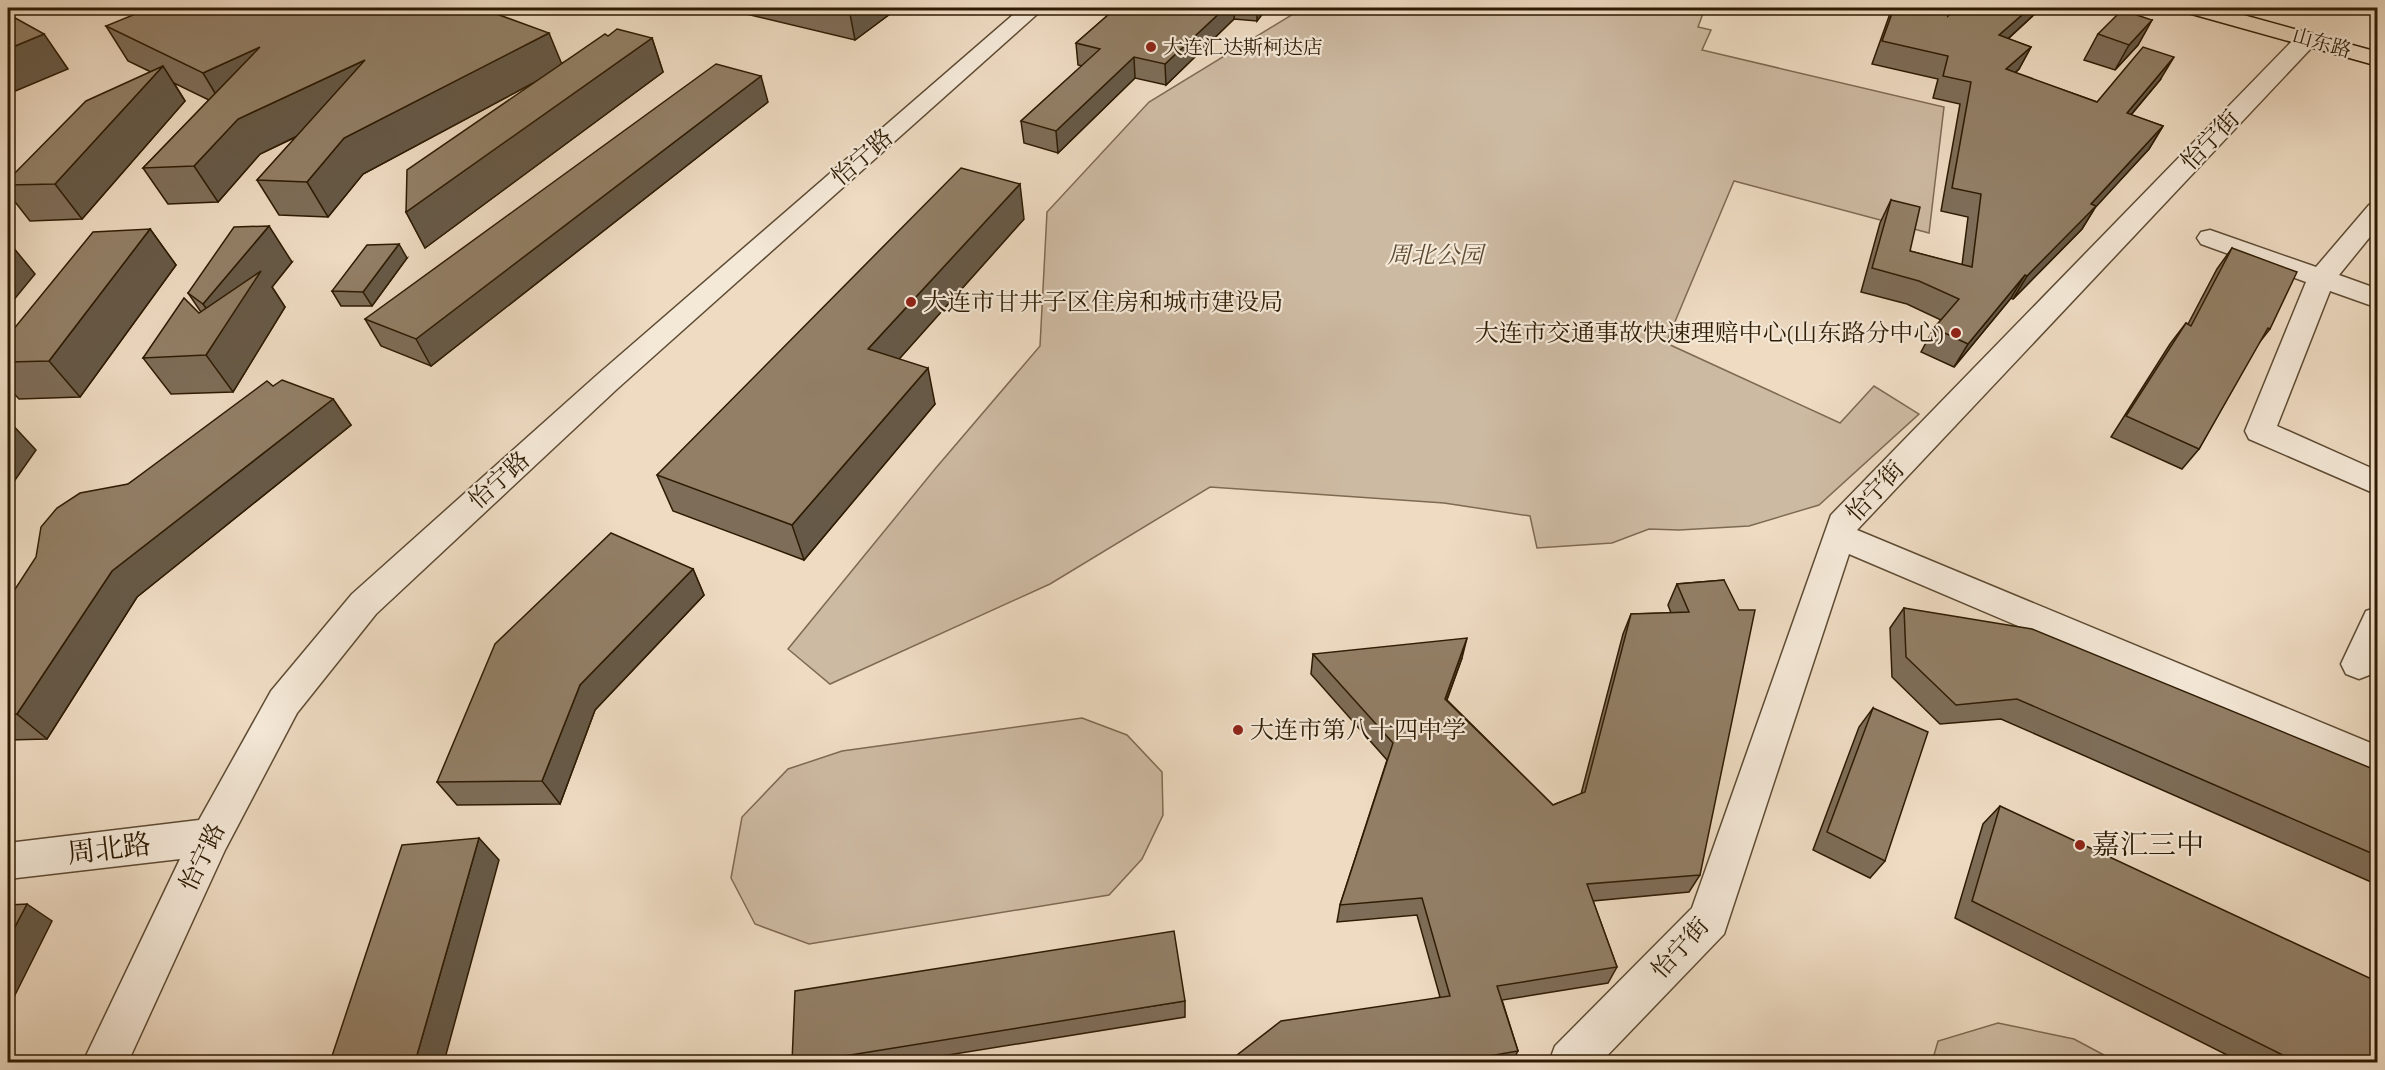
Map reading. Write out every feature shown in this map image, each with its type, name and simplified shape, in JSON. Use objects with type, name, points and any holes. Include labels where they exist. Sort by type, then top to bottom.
[{"type":"main road","name":"山东路","points":[[2203,8],[2378,59]]},
{"type":"street","name":"怡宁路","points":[[105,1062],[211,837],[284,702],[364,604],[607,382],[1034,8]]},
{"type":"street","name":"怡宁街","points":[[1571,1062],[1709,920],[1843,524],[2307,39]]},
{"type":"street","points":[[2378,210],[2321,279],[2260,431],[2378,484]]},
{"type":"street","points":[[2210,238],[2378,299]]},
{"type":"street","points":[[1839,536],[2378,763]]},
{"type":"street","points":[[2359,664],[2378,621]]},
{"type":"street","name":"周北路","points":[[8,861],[211,837]]},
{"type":"green space","name":"周北公园","points":[[1303,8],[1705,8],[1698,27],[1711,30],[1702,50],[1944,107],[1929,233],[1734,181],[1666,343],[1840,423],[1874,386],[1919,414],[1819,505],[1749,526],[1679,530],[1649,529],[1612,543],[1537,548],[1530,516],[1444,503],[1210,487],[1050,584],[830,684],[788,649],[935,469],[1040,346],[1047,212],[1149,102]]},
{"type":"green space","points":[[1082,718],[1127,735],[1162,772],[1163,815],[1142,859],[1109,895],[809,944],[755,924],[731,878],[742,817],[788,769],[842,751]]},
{"type":"green space","points":[[1998,1023],[2074,1039],[2117,1062],[1932,1062],[1938,1041]]},
{"type":"building","points":[[150,8],[480,8],[549,33],[344,138],[307,182],[257,180],[365,60],[238,119],[194,166],[143,168],[260,47],[203,73],[106,26]]},
{"type":"building","points":[[823,8],[859,8],[850,14]]},
{"type":"building","points":[[1116,8],[1225,8],[1165,64],[1134,57],[1056,131],[1021,121],[1100,49],[1076,43]]},
{"type":"building","points":[[1894,8],[1950,8],[1948,16],[1958,8],[2030,8],[1999,35],[2031,47],[2006,69],[2097,102],[2143,47],[2174,57],[2127,113],[2163,126],[2091,204],[2096,206],[2027,276],[2025,275],[1968,344],[1934,328],[1959,299],[1919,281],[1872,268],[1891,200],[1920,207],[1910,251],[1972,267],[1981,194],[1952,188],[1971,82],[1943,76],[1948,56],[1882,41]]},
{"type":"building","points":[[2122,10],[2152,20],[2129,45],[2098,34]]},
{"type":"building","points":[[8,14],[44,34],[8,49]]},
{"type":"building","points":[[617,29],[652,38],[406,212],[407,170],[605,34],[608,36]]},
{"type":"building","points":[[716,64],[761,76],[416,339],[365,319]]},
{"type":"building","points":[[163,66],[55,184],[8,185],[8,180],[86,101]]},
{"type":"building","points":[[961,168],[1020,184],[868,349],[928,368],[792,525],[657,475]]},
{"type":"building","points":[[269,226],[203,304],[188,293],[234,227]]},
{"type":"building","points":[[150,229],[49,361],[8,362],[8,336],[93,232]]},
{"type":"building","points":[[399,244],[363,292],[332,291],[367,245]]},
{"type":"building","points":[[2232,248],[2297,272],[2270,329],[2268,328],[2199,449],[2126,416],[2186,323],[2191,326]]},
{"type":"building","points":[[261,271],[206,355],[143,358],[184,298],[199,313]]},
{"type":"building","points":[[282,380],[333,399],[112,571],[17,714],[8,715],[8,600],[36,557],[41,527],[57,508],[80,493],[128,484],[267,381],[273,386]]},
{"type":"building","points":[[611,533],[693,569],[580,685],[542,781],[437,782],[495,644]]},
{"type":"building","points":[[1724,580],[1739,610],[1755,610],[1700,875],[1587,884],[1617,967],[1497,986],[1518,1051],[1466,1060],[1467,1062],[1228,1062],[1281,1021],[1450,996],[1422,898],[1340,905],[1393,743],[1313,654],[1467,638],[1445,699],[1553,805],[1585,792],[1631,614],[1689,612],[1677,584]]},
{"type":"building","points":[[1904,608],[2032,629],[2378,771],[2378,856],[2017,699],[1956,705],[1906,657]]},
{"type":"building","points":[[1873,708],[1928,732],[1885,861],[1827,832]]},
{"type":"building","points":[[2000,806],[2378,982],[2378,1062],[2297,1062],[1972,901]]},
{"type":"building","points":[[479,838],[415,1062],[330,1062],[402,845]]},
{"type":"building","points":[[27,904],[8,940],[8,905]]},
{"type":"building","points":[[1174,931],[1185,1001],[807,1062],[792,1062],[795,991]]},
{"type":"place","name":"大连汇达斯柯达店","points":[[1151,47]]},
{"type":"place","name":"大连市甘井子区住房和城市建设局","points":[[911,302]]},
{"type":"place","name":"大连市交通事故快速理赔中心(山东路分中心)","points":[[1956,333]]},
{"type":"place","name":"大连市第八十四中学","points":[[1238,730]]},
{"type":"place","name":"嘉汇三中","points":[[2080,845]]}]
